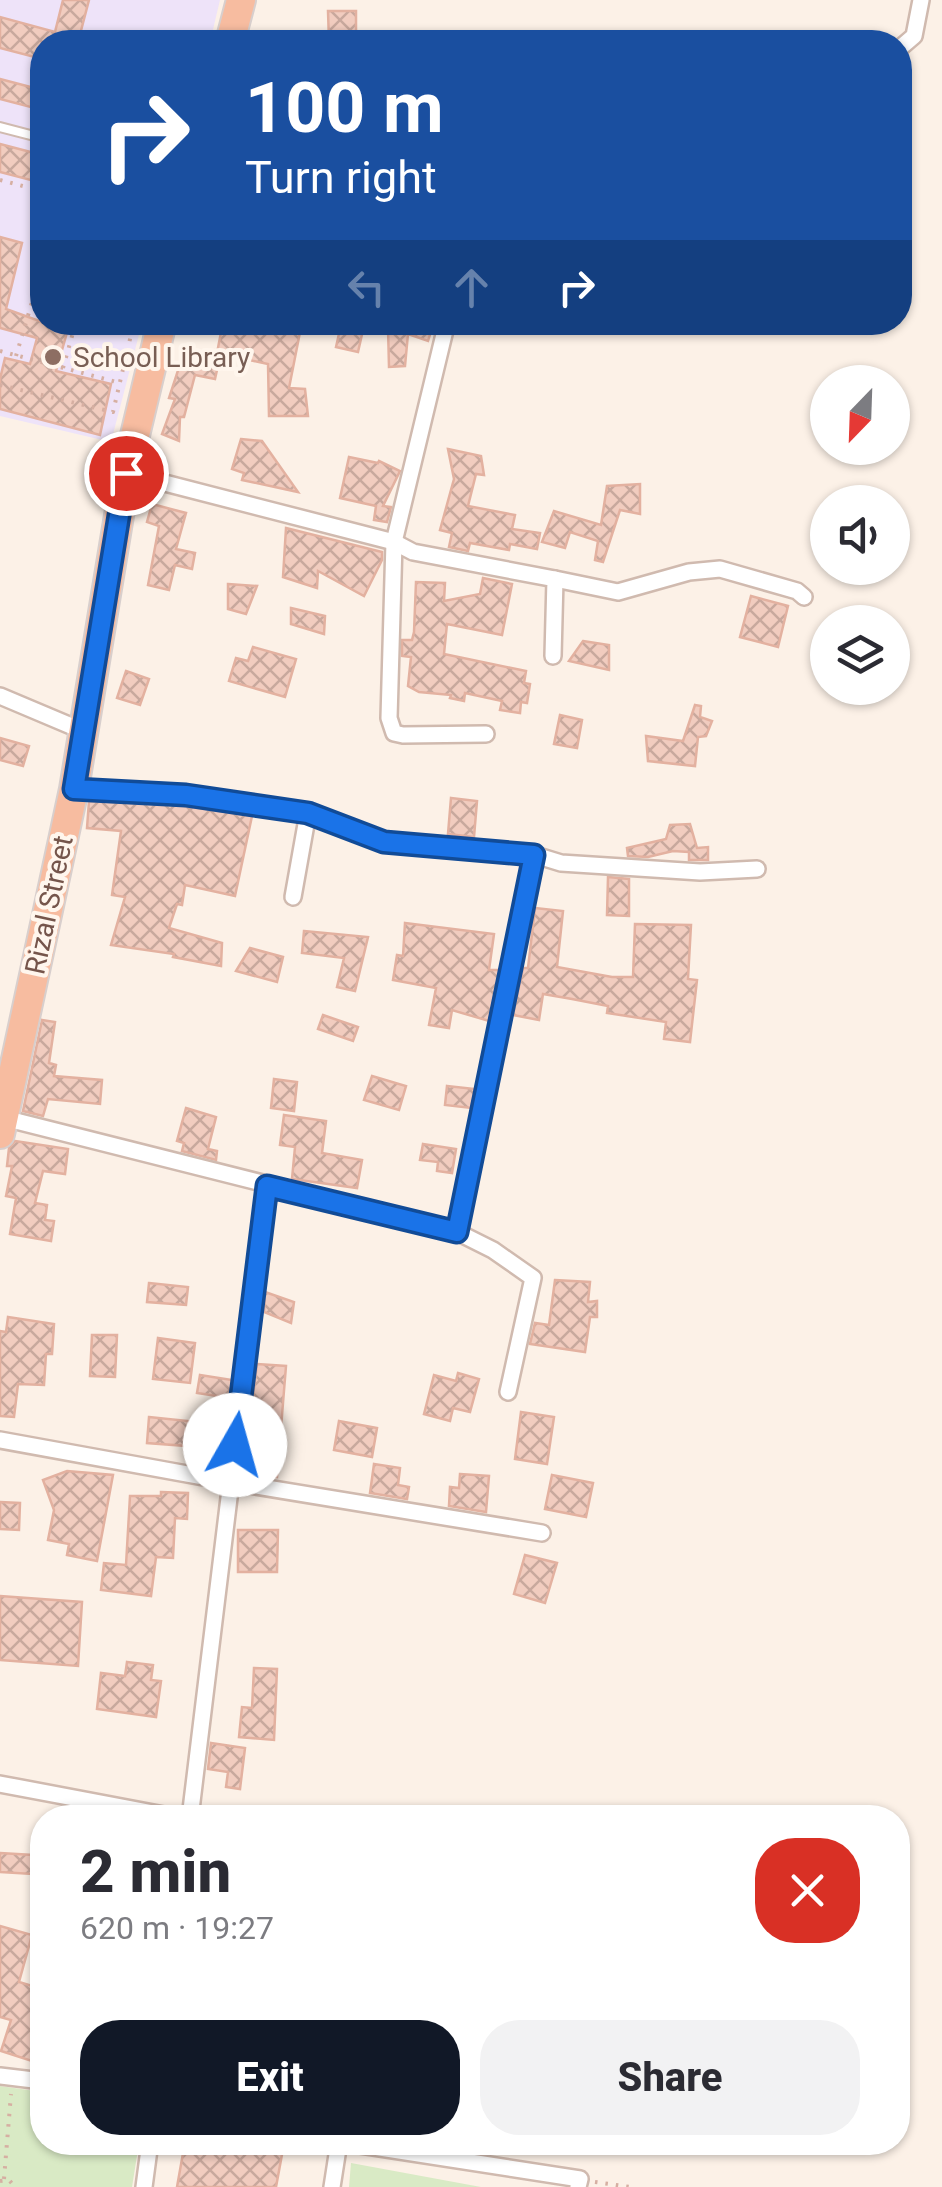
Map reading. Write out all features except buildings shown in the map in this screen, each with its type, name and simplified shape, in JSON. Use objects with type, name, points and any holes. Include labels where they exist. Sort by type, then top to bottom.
[{"type":"highway","points":[[233,30],[241,0]]},
{"type":"highway","name":"Rizal Street","points":[[1,1123],[74,789],[126,473],[159,335]]},
{"type":"street","points":[[912,38],[921,0]]},
{"type":"street","points":[[444,335],[394,542],[388,718],[394,733],[403,736],[486,734]]},
{"type":"street","points":[[126,473],[394,542],[413,552],[618,592],[689,572],[720,570],[797,591],[804,597]]},
{"type":"street","points":[[553,656],[555,579]]},
{"type":"street","points":[[0,696],[83,731]]},
{"type":"street","points":[[74,789],[180,794],[308,813],[384,842],[534,855],[560,863],[700,872],[758,869]]},
{"type":"street","points":[[292,897],[308,813]]},
{"type":"street","points":[[457,1232],[534,855]]},
{"type":"street","points":[[1,1123],[457,1232],[493,1250],[534,1278],[508,1392]]},
{"type":"street","points":[[192,1805],[267,1186]]},
{"type":"street","points":[[0,1440],[542,1534]]},
{"type":"street","points":[[0,1784],[111,1805]]},
{"type":"street","points":[[144,2187],[148,2155]]},
{"type":"street","points":[[332,2187],[338,2155]]},
{"type":"street","points":[[416,2155],[579,2183]]},
{"type":"lane","points":[[0,127],[30,135]]},
{"type":"path","points":[[0,180],[30,188]]},
{"type":"path","points":[[16,356],[30,309]]},
{"type":"path","points":[[63,368],[72,335]]},
{"type":"path","points":[[0,385],[113,412],[131,335]]},
{"type":"path","points":[[0,351],[120,383]]},
{"type":"path","points":[[6,2076],[2,2180],[16,2187]]},
{"type":"path","points":[[579,2183],[630,2187]]},
{"type":"shaded area","points":[[0,0],[220,0],[213,30],[30,30],[30,335],[139,335],[111,442],[0,416]]},
{"type":"green space","points":[[0,2086],[30,2090],[30,2155],[137,2155],[132,2187],[0,2187]]},
{"type":"green space","points":[[351,2163],[481,2187],[349,2187]]},
{"type":"place","name":"School Library","points":[[53,357]]},
{"type":"route","points":[[126,473],[74,789],[186,795],[308,813],[384,842],[534,855],[457,1232],[267,1186],[235,1445]]}]
